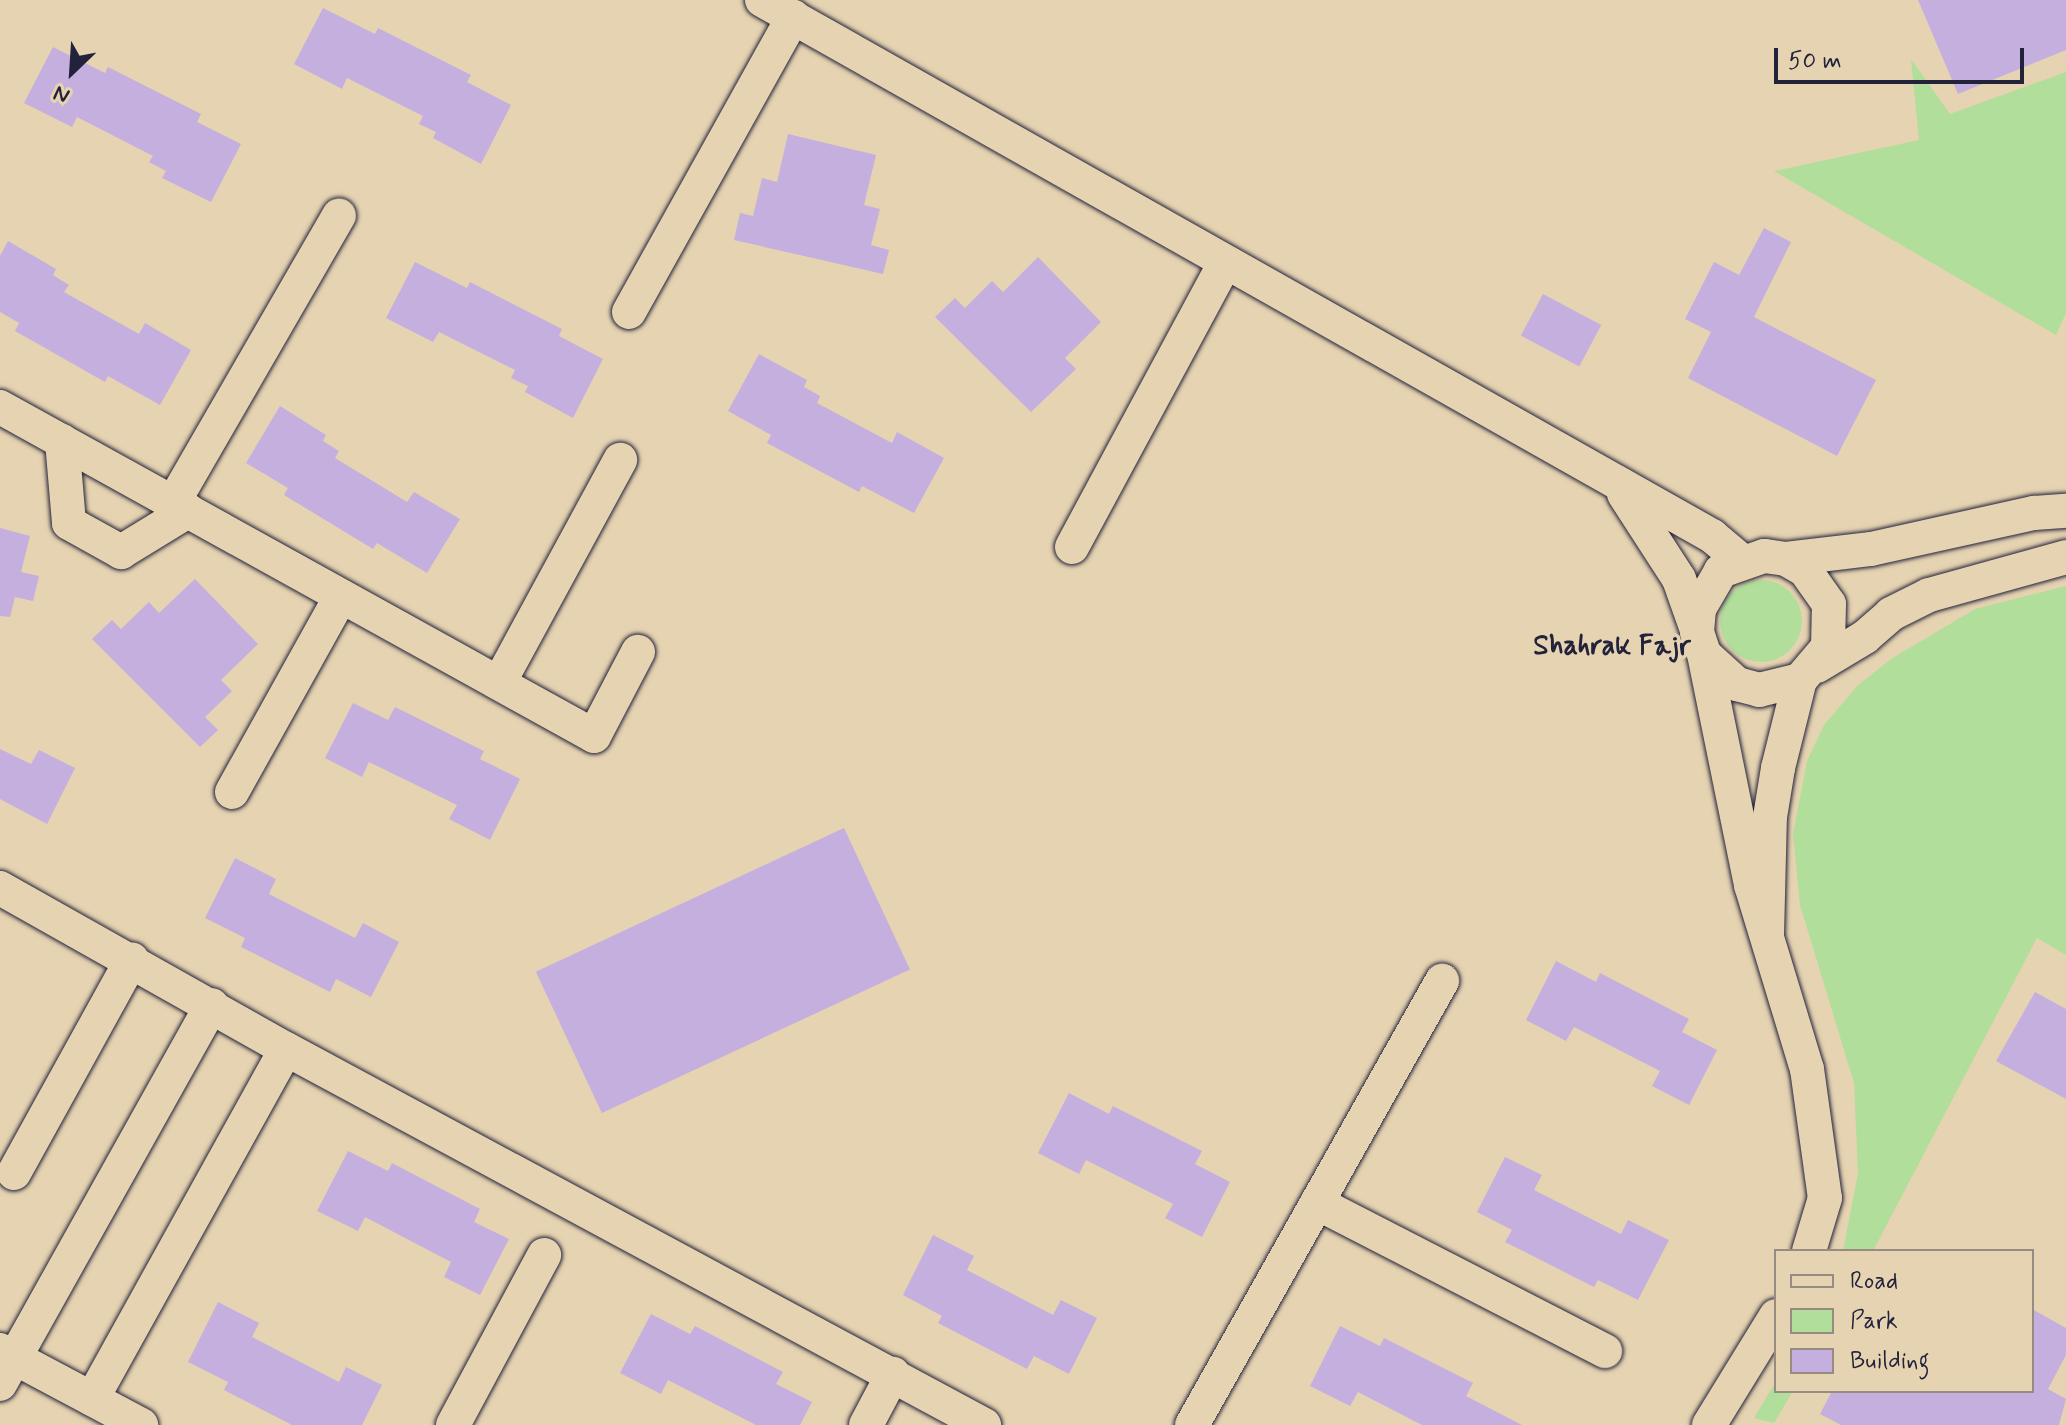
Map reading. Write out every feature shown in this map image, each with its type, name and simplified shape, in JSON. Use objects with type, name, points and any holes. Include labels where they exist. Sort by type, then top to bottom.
[{"type":"street","points":[[762,0],[1619,487],[1712,536],[1741,560]]},
{"type":"street","points":[[629,312],[793,17]]},
{"type":"street","points":[[62,441],[69,523],[121,552],[181,507],[339,215]]},
{"type":"street","points":[[1072,547],[1225,263]]},
{"type":"street","points":[[0,407],[594,736],[638,652]]},
{"type":"street","points":[[499,683],[620,460]]},
{"type":"street","points":[[1619,487],[1679,579],[1701,643],[1751,885],[1807,1069],[1825,1198],[1810,1249]]},
{"type":"street","points":[[2066,511],[2034,513],[1871,549],[1786,559],[1764,556],[1741,560],[1721,571],[1707,589],[1701,643],[1737,684],[1780,689],[1865,637],[1891,614],[1929,595],[2066,557]]},
{"type":"street","points":[[1767,936],[1770,817],[1809,673],[1832,626],[1829,604],[1812,577],[1786,559]]},
{"type":"street","points":[[232,792],[341,596]]},
{"type":"street","points":[[0,888],[132,959],[286,1049],[984,1425]]},
{"type":"street","points":[[14,1173],[132,959]]},
{"type":"street","points":[[1192,1425],[1442,981]]},
{"type":"street","points":[[141,1425],[92,1399],[5,1364],[212,1005]]},
{"type":"street","points":[[92,1399],[286,1049]]},
{"type":"street","points":[[1317,1203],[1605,1351]]},
{"type":"street","points":[[453,1425],[544,1255]]},
{"type":"street","points":[[1709,1425],[1774,1319]]},
{"type":"street","points":[[866,1425],[893,1374]]},
{"type":"green space","points":[[1911,59],[1950,114],[2066,72],[2066,313],[2056,335],[1774,171],[1919,140]]},
{"type":"green space","points":[[1761,580],[1777,583],[1790,592],[1799,605],[1802,621],[1799,637],[1790,650],[1777,659],[1761,662],[1745,659],[1732,650],[1723,637],[1720,621],[1723,605],[1732,592],[1745,583]]},
{"type":"green space","points":[[2066,586],[2066,955],[2037,938],[1874,1249],[1843,1249],[1858,1173],[1854,1083],[1800,905],[1793,834],[1807,761],[1824,725],[1857,686],[1891,659],[1975,609]]},
{"type":"green space","points":[[1774,1384],[1774,1393],[1792,1393],[1774,1423],[1754,1418]]},
{"type":"building","points":[[1918,0],[2066,0],[2066,50],[1958,94]]},
{"type":"building","points":[[323,8],[375,34],[378,28],[471,75],[467,82],[511,105],[481,164],[433,138],[436,132],[419,124],[423,116],[347,78],[342,89],[294,64]]},
{"type":"building","points":[[53,47],[105,73],[108,67],[201,114],[197,122],[241,144],[211,202],[162,178],[166,171],[149,162],[153,156],[77,117],[72,127],[24,103]]},
{"type":"building","points":[[788,134],[876,155],[864,205],[880,209],[871,245],[889,250],[883,274],[734,240],[740,213],[753,216],[762,178],[777,182]]},
{"type":"building","points":[[1764,228],[1791,242],[1754,317],[1876,380],[1837,456],[1688,378],[1711,332],[1685,319],[1714,262],[1739,275]]},
{"type":"building","points":[[8,241],[56,269],[53,275],[69,285],[64,292],[139,334],[145,323],[191,350],[160,405],[108,376],[105,382],[15,331],[19,323],[0,312],[0,256]]},
{"type":"building","points":[[1038,257],[1101,322],[1065,358],[1076,369],[1031,412],[935,317],[955,298],[965,308],[992,281],[1003,292]]},
{"type":"building","points":[[415,262],[467,288],[470,282],[562,329],[559,336],[603,359],[573,418],[525,392],[528,386],[511,378],[515,370],[439,332],[433,342],[386,318]]},
{"type":"building","points":[[1543,294],[1601,325],[1579,366],[1521,335]]},
{"type":"building","points":[[759,354],[807,380],[804,387],[820,396],[817,403],[892,443],[897,432],[944,458],[914,513],[862,486],[859,492],[767,443],[771,435],[728,411]]},
{"type":"building","points":[[280,406],[326,435],[323,441],[339,451],[335,458],[407,502],[414,492],[460,519],[427,573],[377,543],[373,549],[284,495],[288,488],[246,463]]},
{"type":"building","points":[[0,528],[30,536],[21,572],[39,576],[33,601],[15,597],[10,617],[0,616]]},
{"type":"building","points":[[195,579],[258,644],[221,680],[232,691],[205,717],[218,730],[200,747],[92,639],[112,620],[121,629],[149,602],[159,613]]},
{"type":"building","points":[[353,703],[388,720],[395,707],[484,751],[480,759],[520,779],[490,840],[449,819],[457,805],[369,762],[362,777],[325,758]]},
{"type":"building","points":[[0,749],[31,764],[39,750],[75,768],[47,824],[0,799]]},
{"type":"building","points":[[844,828],[910,969],[602,1113],[536,972]]},
{"type":"building","points":[[235,858],[276,879],[269,894],[355,938],[363,923],[399,942],[371,997],[336,979],[330,992],[241,947],[245,938],[205,918]]},
{"type":"building","points":[[1556,961],[1596,982],[1600,973],[1689,1019],[1682,1032],[1717,1050],[1689,1105],[1652,1086],[1660,1071],[1574,1027],[1566,1041],[1526,1020]]},
{"type":"building","points":[[2035,992],[2066,1009],[2066,1099],[1996,1061]]},
{"type":"building","points":[[1069,1093],[1109,1114],[1113,1106],[1202,1151],[1195,1164],[1230,1182],[1202,1237],[1165,1218],[1173,1204],[1086,1160],[1079,1174],[1038,1153]]},
{"type":"building","points":[[348,1151],[388,1171],[392,1163],[480,1209],[474,1222],[509,1239],[480,1295],[444,1277],[451,1262],[365,1217],[358,1231],[317,1211]]},
{"type":"building","points":[[1505,1157],[1542,1175],[1534,1190],[1621,1234],[1628,1220],[1669,1240],[1638,1300],[1598,1280],[1594,1287],[1505,1242],[1512,1230],[1477,1212]]},
{"type":"building","points":[[933,1235],[974,1256],[967,1270],[1053,1315],[1061,1300],[1097,1318],[1069,1374],[1034,1356],[1027,1369],[938,1323],[942,1316],[903,1295]]},
{"type":"building","points":[[218,1302],[259,1323],[252,1337],[339,1382],[346,1367],[382,1385],[362,1425],[292,1425],[224,1390],[228,1382],[188,1362]]},
{"type":"building","points":[[2034,1310],[2066,1328],[2066,1355],[2048,1389],[2066,1399],[2059,1425],[1841,1425],[1820,1414],[1831,1393],[2034,1393]]},
{"type":"building","points":[[651,1314],[690,1334],[695,1326],[783,1372],[776,1384],[812,1402],[800,1425],[756,1425],[668,1380],[661,1394],[620,1373]]},
{"type":"building","points":[[1340,1326],[1380,1346],[1384,1338],[1473,1383],[1466,1396],[1522,1425],[1422,1425],[1358,1392],[1350,1406],[1310,1386]]},
{"type":"district","name":"Shahrak Fajr","points":[[1612,647]]}]
